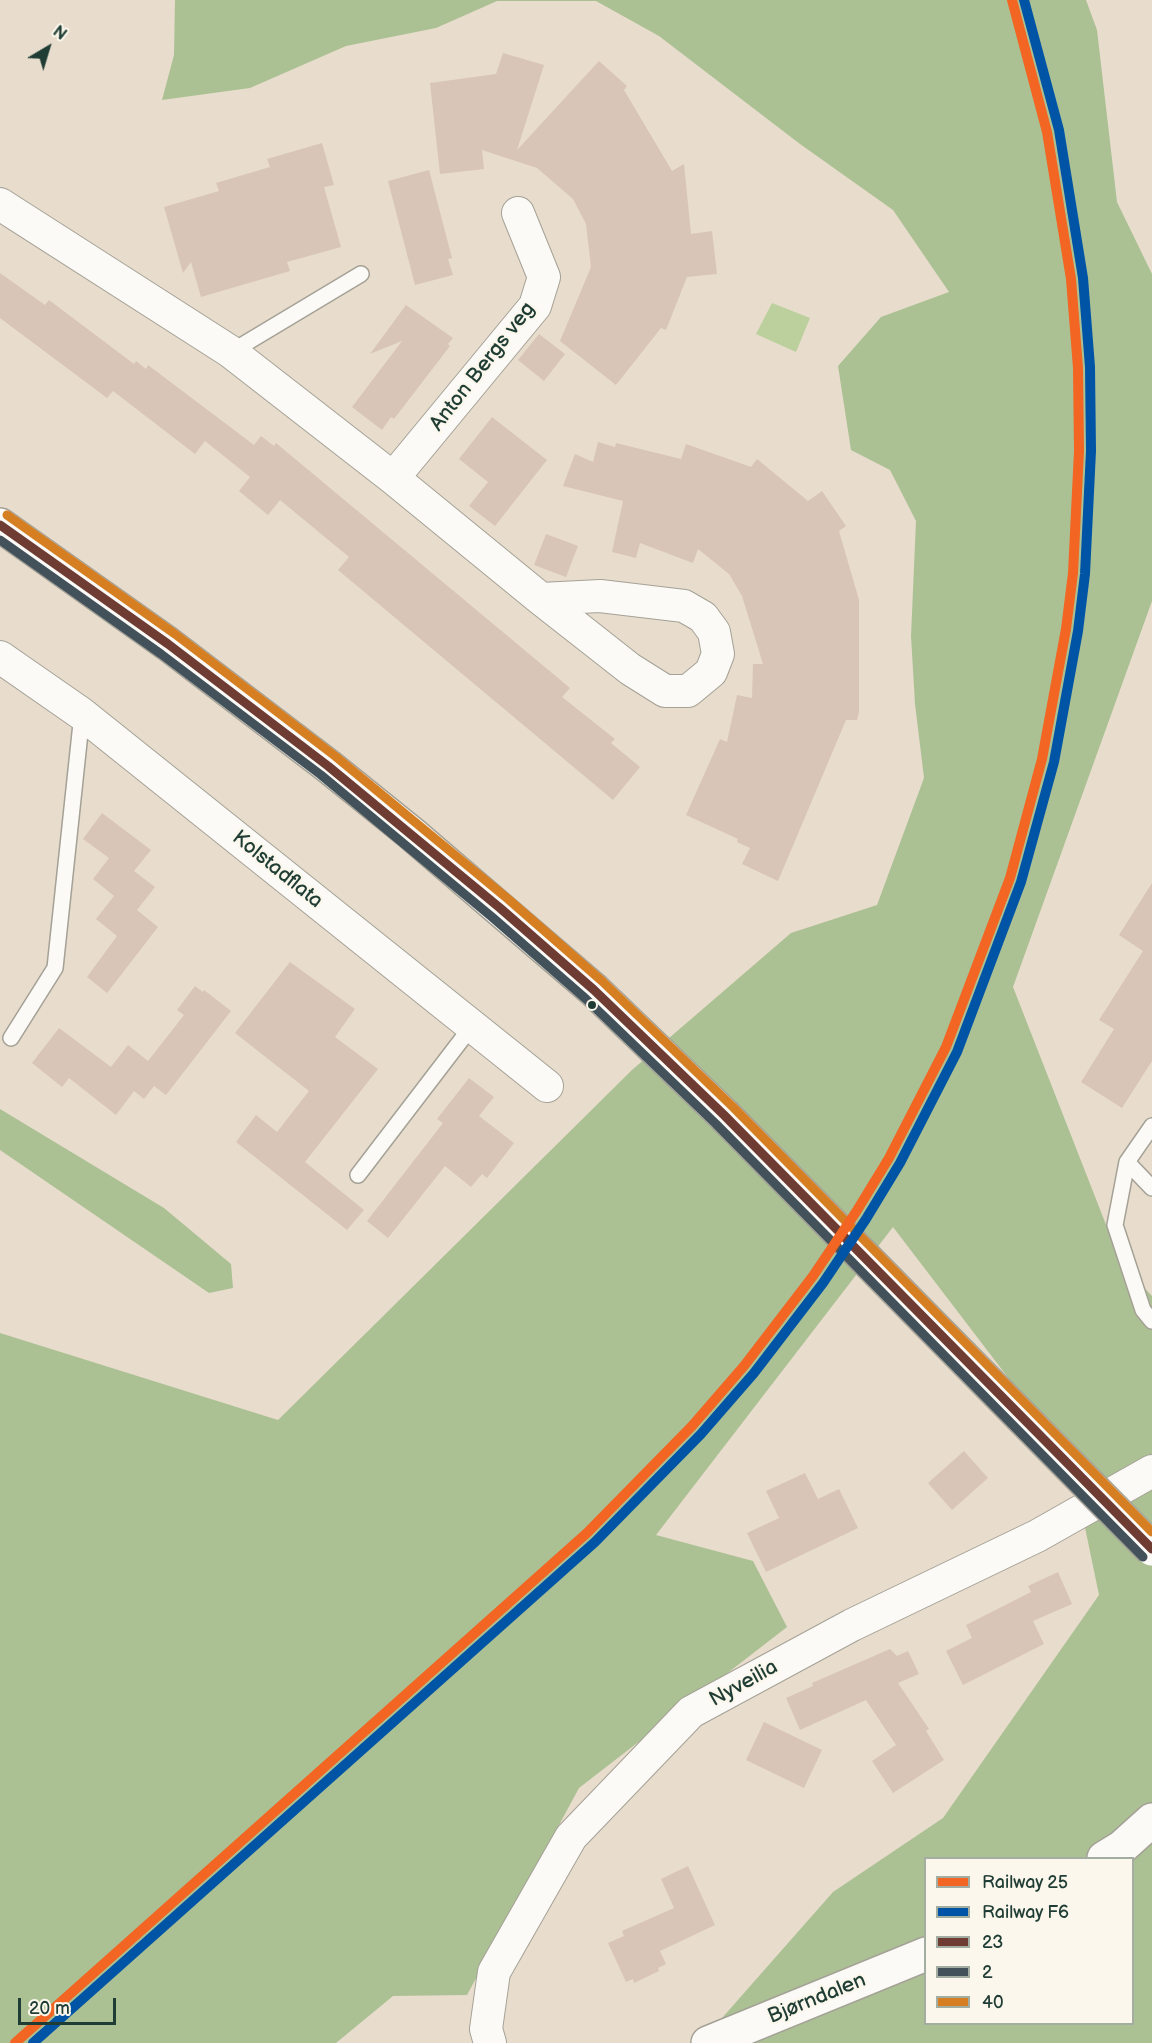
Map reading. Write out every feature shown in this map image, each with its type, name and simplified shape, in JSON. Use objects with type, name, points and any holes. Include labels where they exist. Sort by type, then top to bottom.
[{"type":"main road","points":[[0,525],[168,644],[328,766],[411,833],[594,990],[724,1115],[1152,1549]]},
{"type":"main road","points":[[1106,1857],[1122,1847],[1152,1820]]},
{"type":"main road","name":"Bjørndalen","points":[[708,2043],[924,1955]]},
{"type":"street","points":[[0,204],[231,352],[393,478],[541,599],[630,669],[665,691],[688,691],[711,672],[718,654],[714,632],[703,617],[684,606],[600,596],[541,599]]},
{"type":"street","name":"Anton Bergs veg","points":[[393,478],[535,306],[544,277],[518,213]]},
{"type":"street","name":"Kolstadflata","points":[[0,657],[82,714],[547,1086]]},
{"type":"street","name":"Nyveilia","points":[[490,2043],[486,2029],[494,1972],[571,1837],[691,1712],[852,1625],[1037,1536],[1152,1471]]},
{"type":"lane","points":[[231,352],[361,274]]},
{"type":"lane","points":[[11,1038],[55,968],[82,714]]},
{"type":"lane","points":[[358,1175],[472,1026]]},
{"type":"lane","points":[[1152,1126],[1127,1162],[1114,1225],[1143,1310],[1152,1321]]},
{"type":"lane","points":[[1127,1162],[1152,1188]]},
{"type":"green space","points":[[175,0],[1086,0],[1097,30],[1117,202],[1152,274],[1152,601],[1013,987],[1121,1263],[1152,1296],[1152,2043],[700,2043],[833,1892],[943,1818],[1099,1595],[1071,1460],[893,1227],[656,1535],[753,1561],[787,1627],[579,1788],[467,1995],[393,1996],[336,2043],[0,2043],[0,1333],[278,1420],[632,1070],[791,933],[877,905],[924,778],[915,704],[911,636],[916,521],[890,470],[851,450],[838,366],[881,317],[949,292],[893,210],[800,144],[659,36],[596,1],[497,1],[436,28],[346,46],[250,88],[162,100],[174,55]]},
{"type":"green space","points":[[772,303],[810,318],[796,352],[756,334]]},
{"type":"green space","points":[[0,1109],[164,1208],[231,1264],[233,1288],[209,1293],[0,1150]]},
{"type":"building","points":[[503,53],[544,65],[517,150],[599,61],[627,86],[624,90],[672,171],[684,164],[691,234],[712,231],[717,274],[687,277],[666,330],[661,328],[616,385],[560,341],[591,267],[586,224],[573,199],[537,168],[482,150],[484,169],[440,174],[430,83],[496,74]]},
{"type":"building","points":[[322,143],[334,185],[324,187],[341,247],[287,262],[290,271],[201,297],[191,262],[183,273],[164,207],[219,191],[216,183],[270,167],[267,159]]},
{"type":"building","points":[[429,170],[452,258],[448,259],[453,275],[415,285],[388,181]]},
{"type":"building","points":[[0,273],[45,305],[49,300],[134,364],[136,361],[146,369],[148,365],[254,445],[261,436],[274,446],[276,443],[570,688],[562,697],[615,739],[611,743],[640,767],[613,800],[338,570],[349,557],[280,500],[268,515],[239,491],[250,477],[205,441],[195,454],[113,391],[107,398],[0,318]]},
{"type":"building","points":[[406,305],[453,338],[448,344],[450,346],[394,419],[391,417],[382,430],[352,407],[402,341],[370,354]]},
{"type":"building","points":[[539,334],[565,354],[544,381],[518,360]]},
{"type":"building","points":[[492,417],[547,460],[495,526],[469,506],[488,482],[459,459]]},
{"type":"building","points":[[598,442],[615,447],[616,443],[681,459],[686,444],[751,467],[757,459],[808,501],[822,491],[846,526],[839,531],[859,600],[859,712],[857,720],[846,720],[778,881],[742,864],[750,848],[737,842],[738,839],[686,815],[720,739],[727,742],[737,695],[752,698],[753,664],[763,664],[742,596],[729,574],[698,549],[693,563],[640,543],[636,558],[612,552],[623,501],[563,486],[575,454],[593,462]]},
{"type":"building","points":[[546,534],[578,546],[566,577],[534,565]]},
{"type":"building","points":[[102,813],[151,850],[134,871],[155,887],[137,910],[158,927],[107,993],[87,977],[117,936],[96,919],[114,896],[93,879],[109,858],[83,839]]},
{"type":"building","points":[[1152,883],[1152,1061],[1122,1108],[1081,1082],[1114,1029],[1099,1020],[1143,951],[1119,935]]},
{"type":"building","points":[[290,962],[355,1009],[335,1037],[378,1069],[305,1162],[364,1210],[347,1230],[236,1142],[256,1115],[277,1132],[309,1091],[235,1033]]},
{"type":"building","points":[[195,986],[203,992],[204,990],[231,1011],[166,1095],[154,1086],[144,1099],[134,1091],[116,1115],[69,1078],[62,1087],[32,1063],[59,1028],[111,1067],[128,1045],[148,1061],[184,1015],[177,1010]]},
{"type":"building","points":[[469,1078],[494,1097],[479,1116],[514,1143],[487,1178],[482,1174],[471,1187],[445,1166],[388,1238],[367,1221],[443,1123],[437,1119]]},
{"type":"building","points":[[964,1451],[988,1478],[952,1510],[928,1483]]},
{"type":"building","points":[[805,1473],[818,1499],[839,1489],[858,1528],[766,1572],[747,1533],[779,1518],[766,1491]]},
{"type":"building","points":[[1058,1572],[1072,1604],[1033,1621],[1044,1644],[963,1685],[946,1651],[972,1638],[966,1625],[1031,1592],[1028,1586]]},
{"type":"building","points":[[890,1649],[897,1656],[908,1651],[919,1674],[898,1683],[929,1729],[926,1731],[944,1760],[893,1793],[872,1761],[896,1745],[866,1700],[800,1730],[786,1698],[813,1686],[812,1683]]},
{"type":"building","points":[[764,1722],[822,1750],[804,1788],[746,1760]]},
{"type":"building","points":[[688,1866],[715,1925],[660,1951],[666,1964],[658,1968],[659,1971],[634,1983],[633,1979],[626,1982],[608,1943],[624,1936],[622,1931],[674,1908],[661,1879]]},
{"type":"rail line","name":"25","points":[[15,2043],[587,1533],[692,1426],[744,1366],[813,1276],[856,1212],[889,1158],[946,1047],[1010,878],[1042,759],[1066,629],[1073,573],[1079,451],[1078,368],[1071,279],[1047,132],[1012,0]]},
{"type":"rail line","name":"F6","points":[[33,2043],[595,1542],[701,1434],[754,1373],[823,1283],[866,1219],[900,1163],[957,1052],[1021,882],[1054,762],[1078,631],[1085,574],[1091,451],[1090,367],[1083,278],[1059,130],[1024,0]]},
{"type":"transit line","name":"40","points":[[7,515],[175,634],[335,756],[508,899],[602,981],[733,1107],[1152,1532]]},
{"type":"transit line","name":"23","points":[[0,525],[168,644],[328,766],[500,908],[594,990],[724,1115],[1152,1549]]},
{"type":"transit line","name":"2","points":[[0,540],[161,654],[321,775],[492,917],[586,999],[716,1124],[1143,1557]]}]
